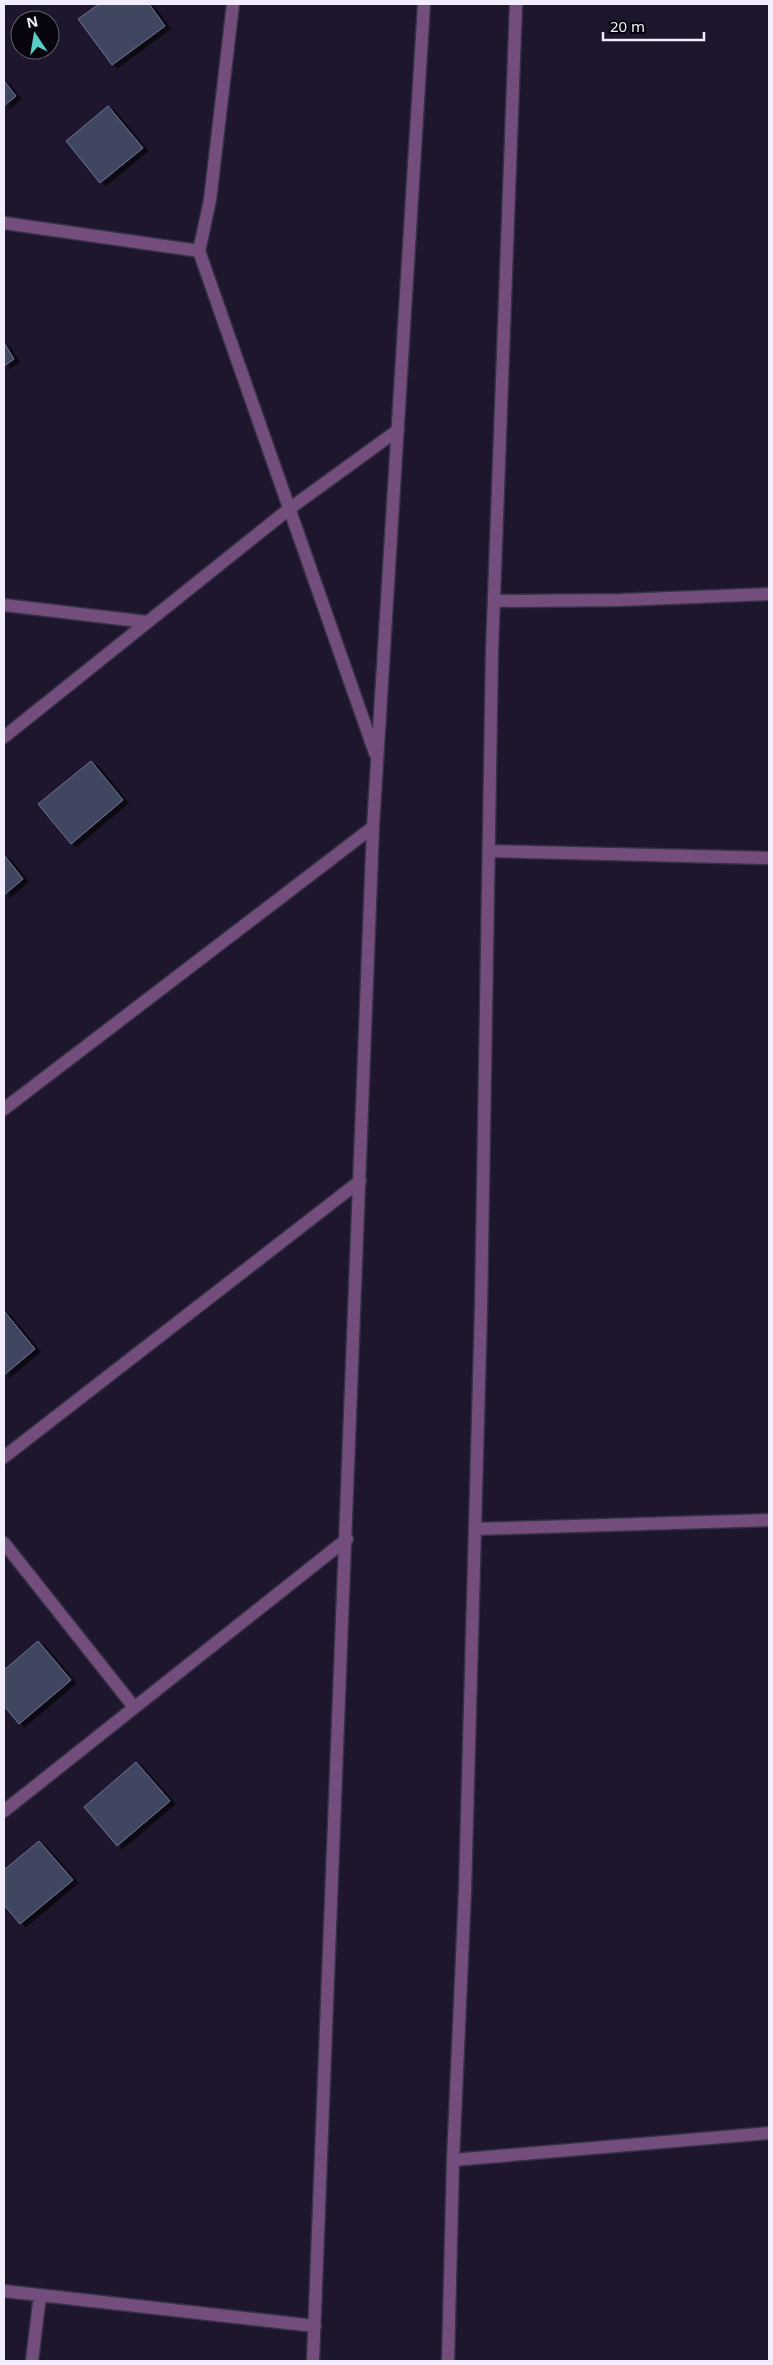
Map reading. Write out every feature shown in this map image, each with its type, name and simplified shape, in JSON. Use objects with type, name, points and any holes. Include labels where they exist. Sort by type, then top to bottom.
[{"type":"street","points":[[234,4],[210,200],[199,250],[378,760]]},
{"type":"street","points":[[314,2361],[373,827],[424,4]]},
{"type":"street","points":[[448,2361],[453,2160],[466,1891],[494,601],[516,4]]},
{"type":"street","points":[[4,224],[199,250]]},
{"type":"street","points":[[4,737],[289,509],[398,430]]},
{"type":"street","points":[[494,601],[620,600],[769,594]]},
{"type":"street","points":[[4,605],[147,622]]},
{"type":"street","points":[[4,1109],[373,827]]},
{"type":"street","points":[[489,851],[769,858]]},
{"type":"street","points":[[4,1457],[360,1181]]},
{"type":"street","points":[[475,1529],[769,1520]]},
{"type":"street","points":[[4,1811],[347,1539]]},
{"type":"street","points":[[4,1543],[134,1708]]},
{"type":"street","points":[[453,2160],[769,2133]]},
{"type":"street","points":[[4,2291],[315,2326]]},
{"type":"street","points":[[32,2361],[40,2295]]},
{"type":"building","points":[[99,4],[149,4],[165,26],[112,65],[78,19]]},
{"type":"building","points":[[4,81],[16,96],[4,106]]},
{"type":"building","points":[[108,106],[143,148],[100,183],[66,141]]},
{"type":"building","points":[[4,343],[14,359],[4,366]]},
{"type":"building","points":[[91,761],[123,800],[71,844],[38,804]]},
{"type":"building","points":[[4,855],[23,879],[4,895]]},
{"type":"building","points":[[4,1311],[35,1349],[4,1375]]},
{"type":"building","points":[[38,1641],[71,1680],[19,1724],[4,1706],[4,1670]]},
{"type":"building","points":[[136,1762],[170,1801],[117,1846],[84,1807]]},
{"type":"building","points":[[39,1841],[73,1880],[20,1924],[4,1905],[4,1870]]}]
